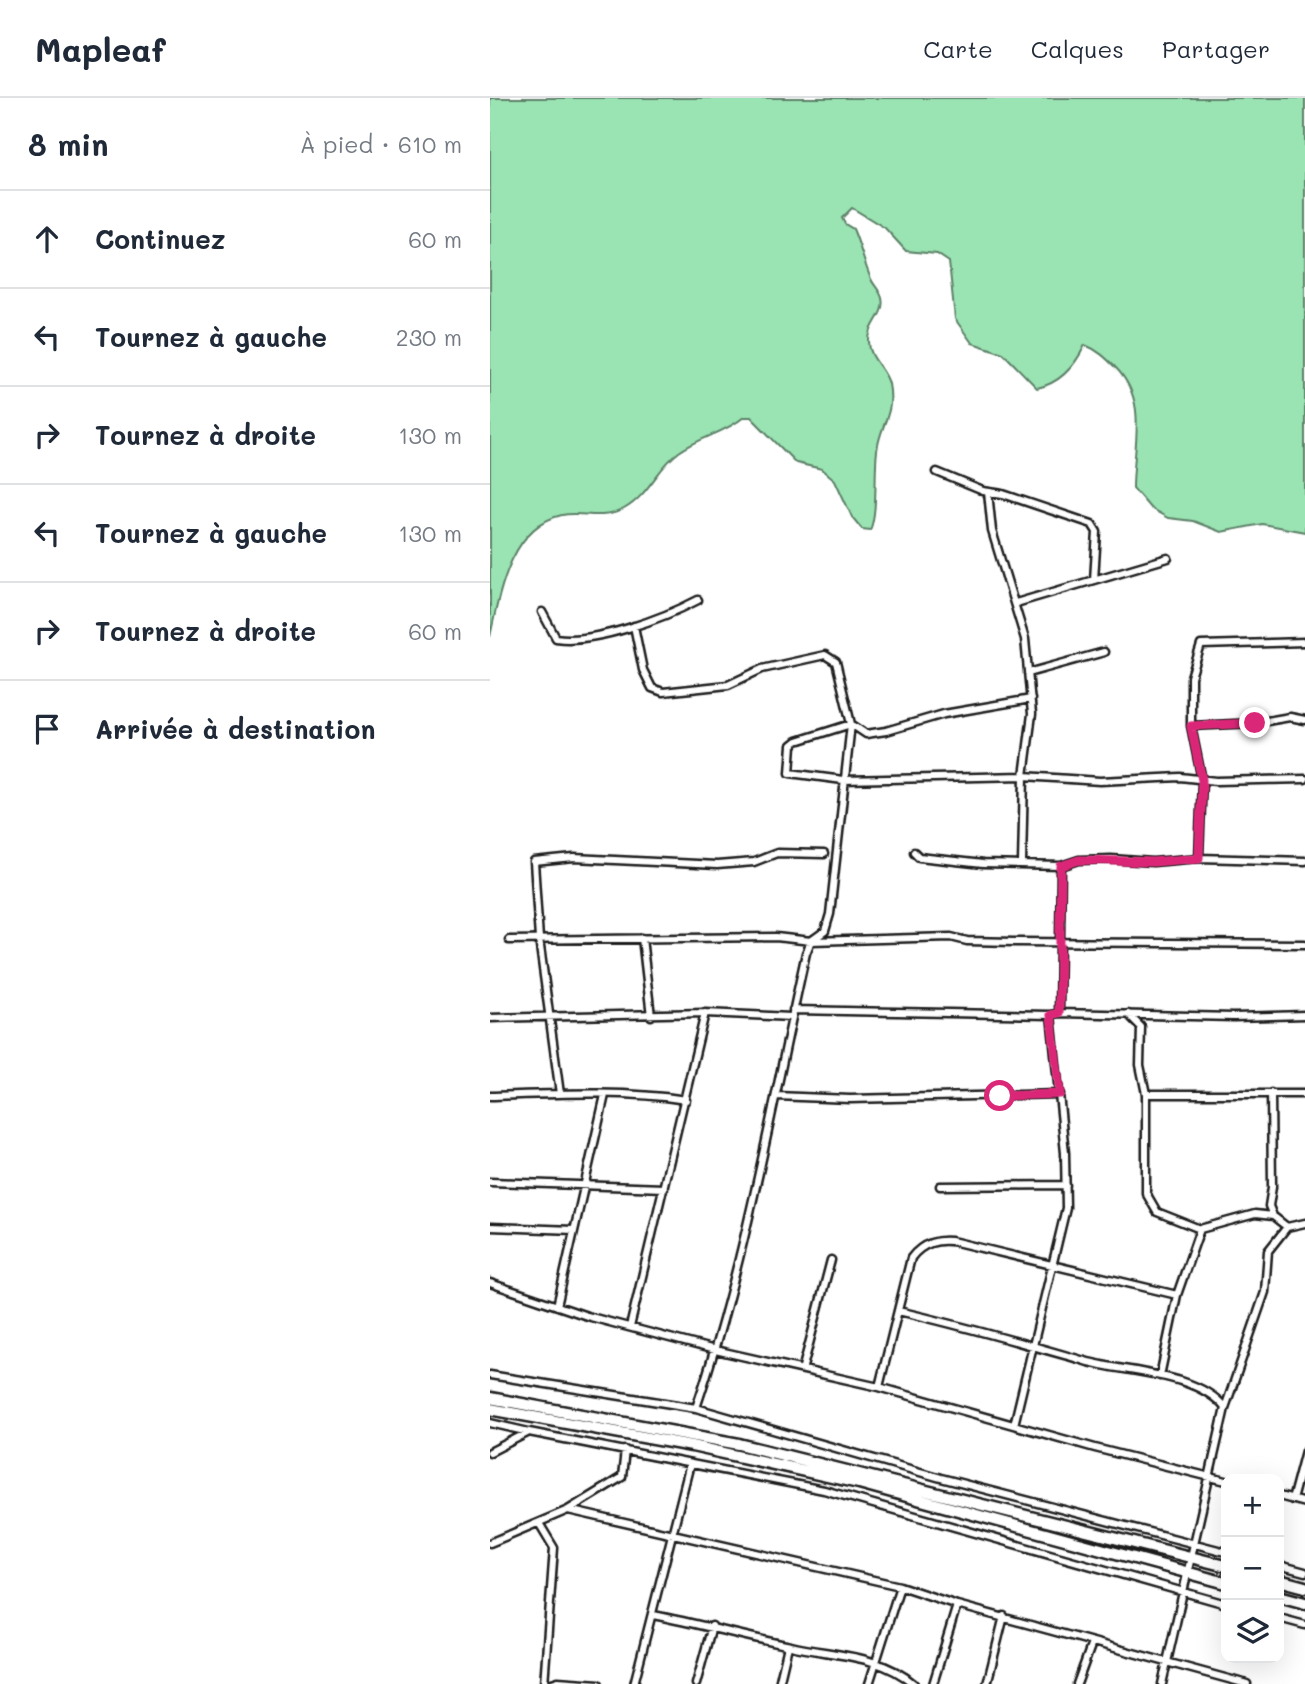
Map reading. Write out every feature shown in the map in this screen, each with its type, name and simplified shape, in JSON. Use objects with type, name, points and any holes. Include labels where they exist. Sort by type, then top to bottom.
[{"type":"main road","points":[[490,1398],[739,1444],[1221,1565]]},
{"type":"main road","points":[[490,1409],[742,1457],[859,1483],[1221,1582]]},
{"type":"main road","points":[[1284,1581],[1305,1587]]},
{"type":"main road","points":[[1284,1597],[1305,1603]]},
{"type":"street","points":[[936,472],[988,492],[1092,524],[1097,532],[1094,580]]},
{"type":"street","points":[[988,492],[992,531],[1025,639],[1031,699],[1032,715],[1024,776],[1022,863]]},
{"type":"street","points":[[1016,603],[1168,558]]},
{"type":"street","points":[[542,612],[558,639],[634,626],[667,616],[698,600]]},
{"type":"street","points":[[634,626],[643,670],[652,688],[663,692],[728,685],[762,669],[825,655],[836,662],[851,724],[830,914],[825,931],[811,941],[715,1350],[695,1408]]},
{"type":"street","points":[[1199,858],[1202,780],[1191,726],[1191,677],[1201,645],[1305,642]]},
{"type":"street","points":[[1028,673],[1104,652]]},
{"type":"street","points":[[851,724],[866,734],[944,714],[1031,699]]},
{"type":"street","points":[[1191,726],[1290,717],[1305,720]]},
{"type":"street","points":[[851,724],[797,741],[792,748],[792,775],[843,780],[1024,776],[1100,781],[1180,777],[1202,780],[1305,779]]},
{"type":"street","points":[[914,852],[919,857],[983,864],[1061,866],[1079,860],[1153,862],[1199,858],[1305,861]]},
{"type":"street","points":[[560,1094],[538,939],[532,864],[536,861],[574,858],[716,865],[749,863],[776,853],[824,853]]},
{"type":"street","points":[[1059,1013],[1061,866]]},
{"type":"street","points":[[509,940],[776,937],[811,941],[951,937],[967,941],[1305,944]]},
{"type":"street","points":[[642,938],[651,1016]]},
{"type":"street","points":[[630,1327],[705,1013]]},
{"type":"street","points":[[490,1018],[705,1013],[1059,1013],[1234,1017],[1305,1015]]},
{"type":"street","points":[[1128,1014],[1141,1027],[1140,1065],[1146,1094],[1146,1193],[1157,1212],[1200,1229],[1255,1214],[1273,1216]]},
{"type":"street","points":[[1014,1425],[1064,1219],[1066,1185],[1051,1015]]},
{"type":"street","points":[[1271,1093],[1272,1187],[1269,1206],[1273,1216],[1287,1227]]},
{"type":"street","points":[[490,1096],[560,1094],[686,1100]]},
{"type":"street","points":[[776,1096],[850,1099],[1060,1094]]},
{"type":"street","points":[[1146,1094],[1305,1094]]},
{"type":"street","points":[[557,1306],[605,1096]]},
{"type":"street","points":[[490,1182],[585,1183],[664,1188]]},
{"type":"street","points":[[940,1185],[1066,1185]]},
{"type":"street","points":[[1162,1684],[1188,1574],[1192,1543],[1225,1408],[1265,1292],[1268,1251],[1287,1227],[1305,1223]]},
{"type":"street","points":[[490,1227],[574,1230]]},
{"type":"street","points":[[1160,1376],[1178,1295],[1200,1229]]},
{"type":"street","points":[[879,1387],[911,1258],[920,1249],[936,1241],[956,1242],[1178,1295]]},
{"type":"street","points":[[803,1367],[831,1260]]},
{"type":"street","points":[[490,1283],[557,1306],[715,1350],[803,1367],[1221,1480]]},
{"type":"street","points":[[898,1311],[1034,1345],[1097,1364],[1160,1376],[1208,1394],[1225,1408]]},
{"type":"street","points":[[490,1376],[695,1408],[928,1475],[1221,1551]]},
{"type":"street","points":[[490,1423],[824,1490],[1221,1603]]},
{"type":"street","points":[[490,1452],[529,1432]]},
{"type":"street","points":[[490,1543],[568,1510],[622,1477],[625,1450]]},
{"type":"street","points":[[1293,1500],[1305,1451]]},
{"type":"street","points":[[738,1474],[742,1457]]},
{"type":"street","points":[[634,1684],[690,1464]]},
{"type":"street","points":[[1284,1497],[1305,1503]]},
{"type":"street","points":[[568,1510],[900,1586],[957,1605],[1247,1684]]},
{"type":"street","points":[[539,1523],[552,1540],[554,1552],[546,1684],[558,1681],[599,1684]]},
{"type":"street","points":[[1284,1566],[1305,1572]]},
{"type":"street","points":[[869,1684],[874,1660],[900,1586]]},
{"type":"street","points":[[933,1684],[957,1605]]},
{"type":"street","points":[[653,1615],[712,1626],[788,1646],[874,1660],[903,1674],[914,1684]]},
{"type":"street","points":[[987,1684],[1004,1616]]},
{"type":"street","points":[[1284,1619],[1305,1625]]},
{"type":"street","points":[[696,1684],[712,1626]]},
{"type":"street","points":[[1077,1684],[1092,1643]]},
{"type":"street","points":[[779,1684],[788,1646]]},
{"type":"green space","points":[[490,98],[1305,98],[1305,532],[1262,524],[1221,532],[1193,521],[1168,518],[1150,508],[1133,488],[1136,410],[1133,395],[1116,368],[1098,352],[1085,345],[1077,360],[1060,378],[1037,388],[1003,353],[972,343],[955,319],[949,262],[937,254],[906,251],[885,228],[852,208],[842,218],[845,224],[853,229],[871,279],[882,298],[882,310],[871,330],[869,342],[872,354],[889,384],[890,395],[889,412],[877,451],[874,513],[870,530],[862,529],[852,517],[835,480],[822,469],[796,463],[751,417],[744,417],[695,442],[671,458],[640,496],[624,509],[600,515],[562,515],[544,522],[530,533],[510,564],[490,637]]},
{"type":"route","points":[[1000,1096],[1060,1094],[1051,1015],[1059,1013],[1061,866],[1079,860],[1153,862],[1199,858],[1202,780],[1191,726],[1255,723]]}]
